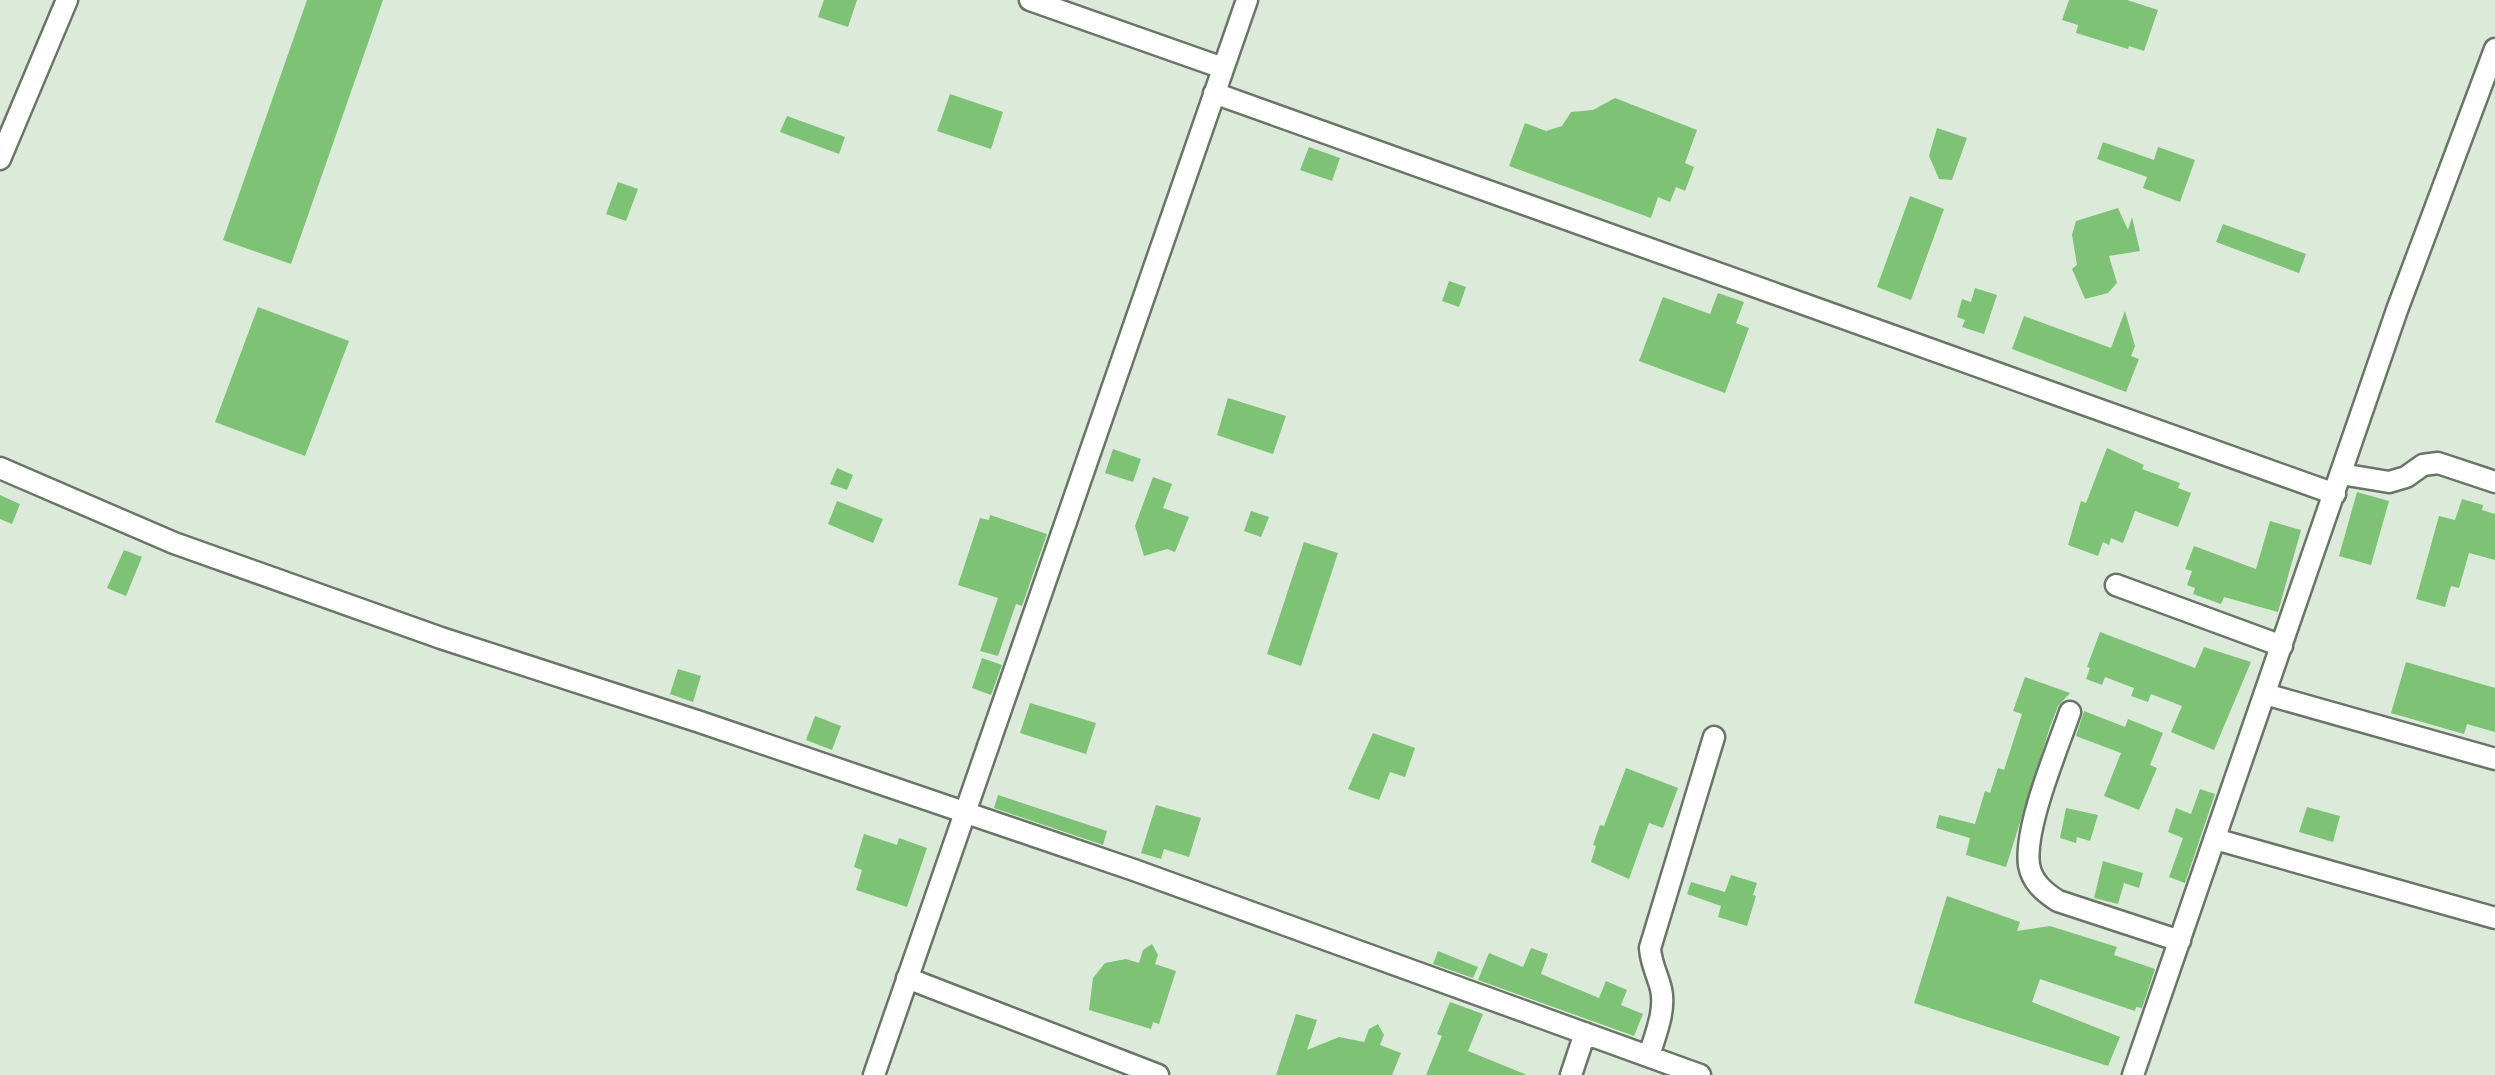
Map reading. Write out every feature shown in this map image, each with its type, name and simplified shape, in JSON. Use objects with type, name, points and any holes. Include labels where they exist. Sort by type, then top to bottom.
[{"type":"street","points":[[0,160],[67,0]]},
{"type":"street","points":[[1030,0],[1223,68]]},
{"type":"street","points":[[874,1075],[1246,0]]},
{"type":"street","points":[[2133,1075],[2397,310],[2495,49]]},
{"type":"street","points":[[1214,94],[2338,484],[2389,482],[2406,477],[2423,465],[2438,463],[2495,482]]},
{"type":"street","points":[[0,468],[192,550],[1134,870],[1700,1075]]},
{"type":"street","points":[[2116,585],[2282,646]]},
{"type":"street","points":[[2265,694],[2495,759]]},
{"type":"street","points":[[2070,712],[2031,837],[2029,864],[2033,878],[2058,901],[2180,941]]},
{"type":"street","points":[[1649,1056],[1662,1012],[1661,989],[1651,969],[1650,948],[1714,737]]},
{"type":"street","points":[[2214,840],[2495,918]]},
{"type":"street","points":[[906,978],[1158,1075]]},
{"type":"street","points":[[1570,1075],[1585,1033]]},
{"type":"building","points":[[307,0],[383,0],[291,264],[223,240]]},
{"type":"building","points":[[824,0],[857,0],[848,27],[818,17]]},
{"type":"building","points":[[2069,0],[2127,0],[2158,10],[2144,51],[2076,33],[2078,25],[2062,20]]},
{"type":"building","points":[[950,94],[1003,112],[991,149],[937,131]]},
{"type":"building","points":[[1615,98],[1697,130],[1685,163],[1694,167],[1685,191],[1676,187],[1670,202],[1658,197],[1651,218],[1509,166],[1525,123],[1546,131],[1562,126],[1571,112],[1593,110]]},
{"type":"building","points":[[787,116],[845,137],[839,154],[780,132]]},
{"type":"building","points":[[1937,128],[1967,138],[1952,180],[1939,179],[1929,156]]},
{"type":"building","points":[[2103,142],[2154,160],[2158,147],[2195,160],[2180,202],[2143,188],[2147,177],[2097,159]]},
{"type":"building","points":[[1309,147],[1340,158],[1332,181],[1300,170]]},
{"type":"building","points":[[618,182],[638,189],[626,221],[606,214]]},
{"type":"building","points":[[1910,196],[1944,209],[1911,300],[1877,287]]},
{"type":"building","points":[[2118,208],[2128,230],[2132,217],[2140,251],[2109,256],[2117,283],[2108,293],[2085,299],[2072,269],[2077,265],[2072,235],[2076,221]]},
{"type":"building","points":[[2223,224],[2306,254],[2299,273],[2216,242]]},
{"type":"building","points":[[1449,281],[1466,287],[1459,307],[1442,301]]},
{"type":"building","points":[[1975,288],[1997,295],[1984,334],[1962,327],[1965,320],[1957,317],[1962,299],[1971,302]]},
{"type":"building","points":[[1718,293],[1744,302],[1736,323],[1749,328],[1725,393],[1639,361],[1663,297],[1710,314]]},
{"type":"building","points":[[258,307],[349,341],[305,456],[215,422]]},
{"type":"building","points":[[2125,311],[2135,346],[2131,356],[2139,359],[2126,392],[2012,349],[2024,316],[2111,348]]},
{"type":"building","points":[[1228,398],[1286,416],[1273,454],[1217,435]]},
{"type":"building","points":[[2107,448],[2144,465],[2142,469],[2180,483],[2178,488],[2191,493],[2178,527],[2135,511],[2123,543],[2111,538],[2109,545],[2103,542],[2098,556],[2068,545],[2081,501],[2086,503]]},
{"type":"building","points":[[1113,449],[1141,459],[1133,482],[1105,473]]},
{"type":"building","points":[[837,468],[853,475],[847,490],[830,484]]},
{"type":"building","points":[[1153,477],[1172,484],[1163,508],[1189,517],[1175,552],[1167,549],[1144,556],[1135,526]]},
{"type":"building","points":[[2357,492],[2389,501],[2371,565],[2339,556]]},
{"type":"building","points":[[0,495],[20,504],[12,524],[0,519]]},
{"type":"building","points":[[2462,499],[2483,505],[2482,510],[2495,514],[2495,560],[2469,553],[2459,588],[2451,586],[2445,607],[2416,599],[2439,516],[2455,520]]},
{"type":"building","points":[[837,501],[883,519],[873,543],[828,524]]},
{"type":"building","points":[[1251,511],[1269,517],[1261,537],[1244,531]]},
{"type":"building","points":[[990,515],[1047,534],[1022,606],[1016,604],[998,656],[980,651],[998,598],[958,585],[980,518],[989,520]]},
{"type":"building","points":[[2270,521],[2301,530],[2278,612],[2224,597],[2221,604],[2193,594],[2195,588],[2187,585],[2192,571],[2185,569],[2194,546],[2256,569]]},
{"type":"building","points":[[1304,542],[1338,553],[1301,666],[1267,654]]},
{"type":"building","points":[[124,550],[142,557],[126,596],[107,588]]},
{"type":"building","points":[[2100,632],[2195,668],[2204,647],[2251,662],[2214,750],[2171,732],[2182,706],[2151,694],[2148,702],[2131,696],[2134,688],[2105,677],[2102,685],[2086,679]]},
{"type":"building","points":[[982,658],[1002,665],[991,695],[972,688]]},
{"type":"building","points":[[2406,662],[2495,688],[2495,732],[2467,724],[2464,734],[2391,713]]},
{"type":"building","points":[[678,669],[701,676],[693,702],[670,694]]},
{"type":"building","points":[[2025,677],[2070,693],[2058,706],[2050,727],[2006,867],[1966,855],[1970,838],[1936,828],[1939,815],[1975,824],[1985,791],[1990,793],[1998,768],[2004,770],[2022,714],[2013,711]]},
{"type":"building","points":[[1030,703],[1096,723],[1086,754],[1020,733]]},
{"type":"building","points":[[2084,711],[2125,727],[2128,719],[2163,733],[2150,765],[2157,768],[2139,810],[2104,796],[2121,753],[2076,736]]},
{"type":"building","points":[[815,716],[841,726],[832,750],[806,740]]},
{"type":"building","points":[[1373,733],[1415,748],[1405,777],[1390,772],[1379,800],[1348,789]]},
{"type":"building","points":[[1626,768],[1678,788],[1663,828],[1649,823],[1629,879],[1591,862],[1600,825],[1604,826]]},
{"type":"building","points":[[2200,789],[2215,794],[2185,883],[2169,877],[2183,838],[2168,832],[2176,808],[2191,814]]},
{"type":"building","points":[[998,795],[1107,831],[1103,845],[994,808]]},
{"type":"building","points":[[1156,805],[1201,818],[1189,857],[1164,849],[1161,859],[1141,853]]},
{"type":"building","points":[[2307,807],[2340,816],[2333,842],[2299,832]]},
{"type":"building","points":[[2066,808],[2098,815],[2090,841],[2077,837],[2076,843],[2060,838]]},
{"type":"building","points":[[864,834],[897,845],[899,838],[927,848],[907,907],[856,890],[862,870],[854,867]]},
{"type":"building","points":[[2103,861],[2143,873],[2139,888],[2124,883],[2118,904],[2094,898]]},
{"type":"building","points":[[1731,875],[1757,883],[1747,926],[1718,917],[1721,906],[1687,894],[1691,882],[1725,892]]},
{"type":"building","points":[[1947,896],[2020,922],[2017,931],[2050,926],[2117,947],[2114,955],[2155,969],[2142,1008],[2136,1007],[2135,1011],[2040,979],[2032,1002],[2120,1037],[2108,1066],[1914,1003]]},
{"type":"building","points":[[1152,944],[1158,955],[1155,964],[1176,971],[1159,1024],[1153,1022],[1151,1029],[1089,1010],[1093,978],[1105,963],[1126,959],[1139,963],[1143,950]]},
{"type":"building","points":[[1531,948],[1548,954],[1541,974],[1599,998],[1606,981],[1627,990],[1621,1005],[1643,1014],[1634,1036],[1478,980],[1489,953],[1523,967]]},
{"type":"building","points":[[1438,951],[1478,967],[1473,978],[1433,964]]},
{"type":"building","points":[[1450,1002],[1483,1014],[1468,1051],[1527,1075],[1426,1075],[1442,1036],[1437,1034]]},
{"type":"building","points":[[1296,1014],[1317,1020],[1307,1050],[1339,1037],[1364,1042],[1369,1029],[1378,1024],[1384,1035],[1380,1045],[1401,1053],[1392,1075],[1276,1075]]}]
